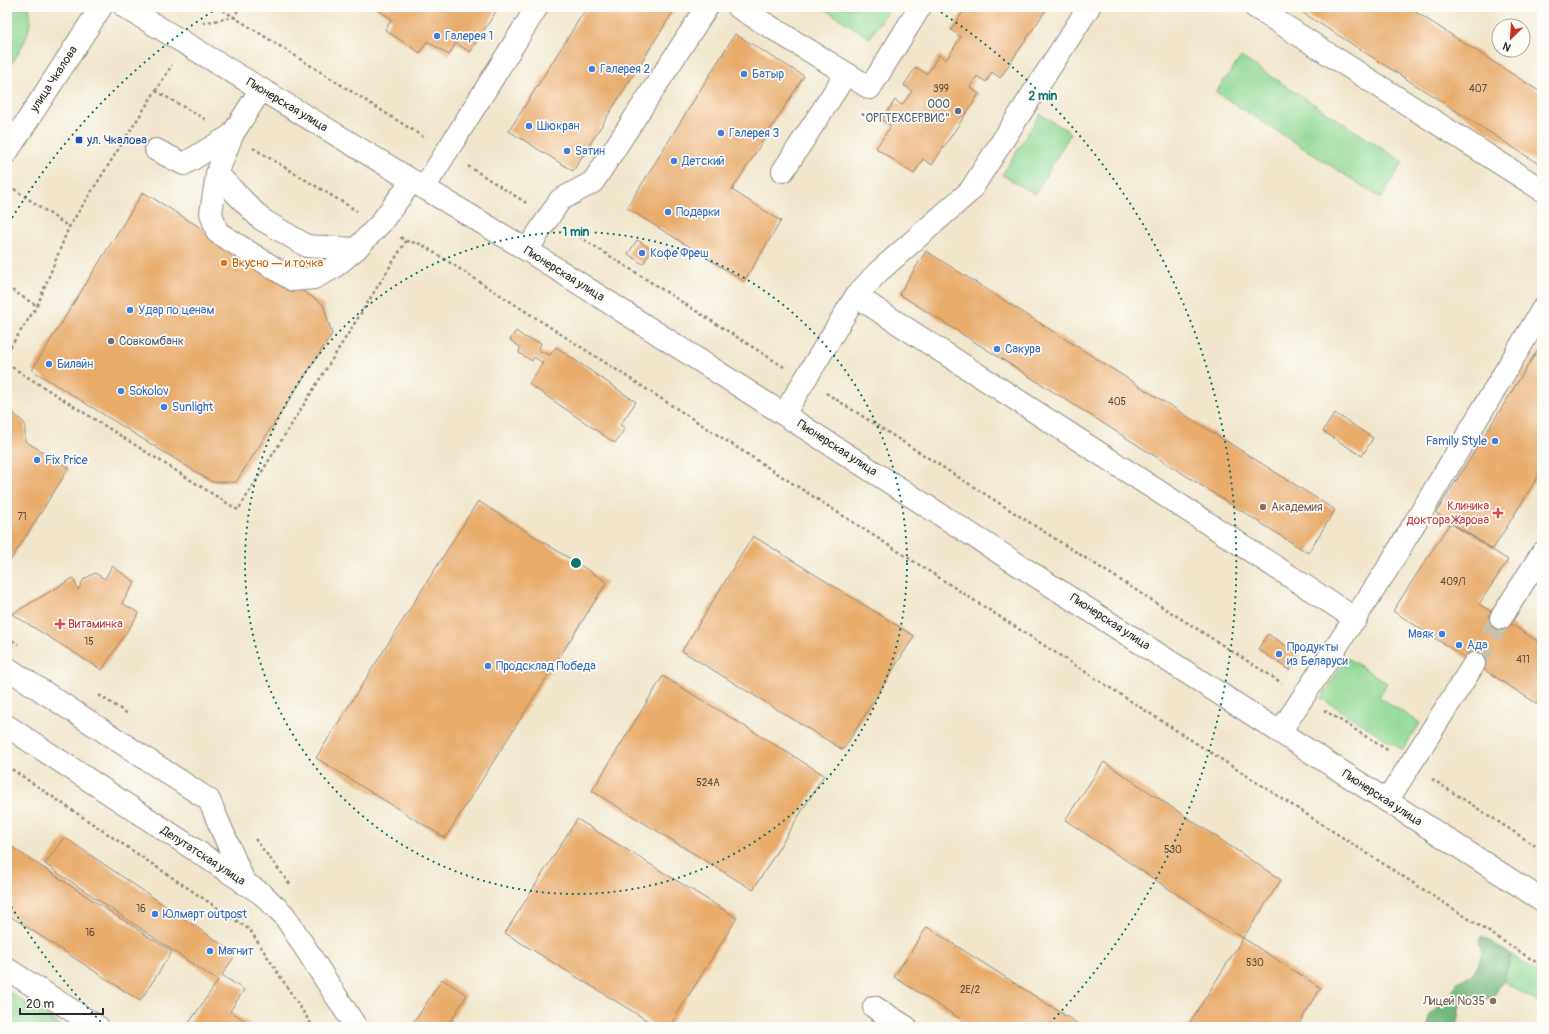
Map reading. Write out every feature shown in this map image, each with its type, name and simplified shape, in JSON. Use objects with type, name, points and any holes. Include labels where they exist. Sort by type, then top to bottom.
[{"type":"main road","name":"улица Чкалова","points":[[7,152],[101,7]]},
{"type":"main road","name":"Пионерская улица","points":[[125,7],[527,250],[1542,900]]},
{"type":"main road","points":[[260,89],[232,135],[217,174],[211,213],[217,232],[293,280],[314,278],[333,268],[356,249],[418,184],[446,152],[537,7]]},
{"type":"main road","points":[[527,250],[560,200],[593,182],[707,7]]},
{"type":"main road","points":[[738,7],[870,88],[920,7]]},
{"type":"main road","points":[[784,414],[856,296],[877,273],[970,191],[1089,7]]},
{"type":"main road","points":[[1255,7],[1542,190]]},
{"type":"main road","points":[[783,171],[846,74]]},
{"type":"main road","points":[[156,150],[184,164],[232,135]]},
{"type":"main road","points":[[217,174],[261,219],[307,246],[356,249]]},
{"type":"main road","points":[[856,296],[1356,619]]},
{"type":"main road","points":[[1280,732],[1356,619],[1386,571],[1542,310]]},
{"type":"main road","points":[[1501,618],[1542,553]]},
{"type":"main road","points":[[1387,801],[1474,664]]},
{"type":"main road","points":[[7,668],[209,800],[246,884]]},
{"type":"main road","name":"Депутатская улица","points":[[7,726],[262,894],[284,914],[350,1024]]},
{"type":"main road","points":[[7,969],[98,1027]]},
{"type":"main road","points":[[874,1007],[906,1027]]},
{"type":"path","points":[[218,7],[1410,764],[1542,850]]},
{"type":"path","points":[[198,24],[234,17],[240,7]]},
{"type":"path","points":[[7,352],[37,306],[69,227],[175,61]]},
{"type":"path","points":[[156,91],[232,135],[406,241],[421,244],[1542,966]]},
{"type":"path","points":[[14,190],[69,227]]},
{"type":"path","points":[[7,364],[238,510],[406,241]]},
{"type":"path","points":[[7,287],[37,306]]},
{"type":"path","points":[[7,766],[250,930],[313,1027]]},
{"type":"green space","points":[[7,7],[29,7],[30,24],[25,41],[7,71]]},
{"type":"green space","points":[[821,7],[890,7],[870,38]]},
{"type":"green space","points":[[1241,57],[1403,162],[1381,198],[1216,92]]},
{"type":"green space","points":[[1040,114],[1071,133],[1035,194],[1002,175]]},
{"type":"green space","points":[[1347,658],[1387,683],[1379,697],[1420,723],[1403,750],[1321,698]]},
{"type":"green space","points":[[1482,936],[1511,955],[1503,981],[1491,1000],[1474,995],[1460,1004],[1457,1022],[1458,1027],[1428,1027],[1429,1015],[1450,997],[1456,983],[1472,974],[1478,965],[1482,954],[1479,941]]},
{"type":"green space","points":[[1511,955],[1542,975],[1542,1005],[1503,981]]},
{"type":"green space","points":[[7,991],[63,1027],[7,1027]]},
{"type":"building","name":"Галерея 1","points":[[373,7],[499,7],[470,52],[456,43],[449,55],[427,41],[420,53],[385,30],[392,19]]},
{"type":"building","name":"Галерея 2","points":[[587,7],[676,7],[573,171],[509,131]]},
{"type":"building","points":[[966,7],[1048,7],[1000,78],[992,72],[986,82],[977,76],[970,87],[979,94],[932,165],[923,159],[914,174],[876,148],[891,126],[882,120],[895,100],[902,105],[912,91],[904,85],[916,67],[927,74],[939,55],[946,60],[961,37],[951,30]]},
{"type":"building","points":[[1294,7],[1408,7],[1542,93],[1542,166]]},
{"type":"building","name":"Галерея 3","points":[[735,34],[804,76],[732,190],[781,221],[744,281],[627,208]]},
{"type":"building","points":[[143,192],[323,304],[332,334],[236,482],[212,482],[32,370]]},
{"type":"building","points":[[637,240],[652,249],[643,264],[628,254]]},
{"type":"building","points":[[926,251],[1335,510],[1308,553],[899,294]]},
{"type":"building","points":[[516,331],[524,337],[541,343],[538,350],[550,355],[556,347],[636,402],[620,425],[625,428],[615,443],[529,384],[543,363],[534,357],[532,361],[519,353],[520,347],[510,340]]},
{"type":"building","points":[[1542,343],[1542,470],[1493,549],[1436,513]]},
{"type":"building","points":[[7,407],[25,424],[25,441],[69,468],[7,566]]},
{"type":"building","points":[[1335,413],[1373,438],[1362,456],[1323,431]]},
{"type":"building","points":[[478,501],[607,582],[445,838],[316,758]]},
{"type":"building","points":[[1450,523],[1508,560],[1479,604],[1542,644],[1542,707],[1393,611]]},
{"type":"building","points":[[753,536],[914,636],[843,750],[682,651]]},
{"type":"building","points":[[112,566],[135,582],[122,603],[139,613],[102,670],[12,614],[73,578],[78,590],[84,579],[95,573],[105,579]]},
{"type":"building","points":[[1268,634],[1299,654],[1289,670],[1258,649]]},
{"type":"building","points":[[663,676],[824,775],[753,890],[592,791]]},
{"type":"building","points":[[1104,762],[1281,880],[1243,938],[1065,820]]},
{"type":"building","points":[[577,819],[737,918],[669,1027],[658,1027],[505,933]]},
{"type":"building","points":[[64,837],[236,954],[222,975],[244,990],[230,1011],[255,1027],[195,1027],[189,1023],[218,981],[45,864]]},
{"type":"building","points":[[7,844],[172,952],[140,1001],[7,914]]},
{"type":"building","points":[[927,927],[1083,1027],[973,1027],[894,977]]},
{"type":"building","points":[[1243,938],[1321,988],[1297,1027],[1187,1027]]},
{"type":"building","points":[[442,979],[467,995],[447,1027],[417,1027],[413,1024]]},
{"type":"tunnel","points":[[1474,664],[1501,618]]},
{"type":"place","name":"Галерея 1","points":[[437,36]]},
{"type":"place","name":"Галерея 2","points":[[592,69]]},
{"type":"place","name":"Батыр","points":[[744,74]]},
{"type":"place","name":"ООО \"ОРГТЕХСЕРВИС\"","points":[[958,111]]},
{"type":"place","name":"Шюкран","points":[[529,126]]},
{"type":"place","name":"Галерея 3","points":[[721,133]]},
{"type":"place","name":"ул. Чкалова","points":[[79,140]]},
{"type":"place","name":"Sатин","points":[[567,151]]},
{"type":"place","name":"Детский","points":[[674,161]]},
{"type":"place","name":"Подарки","points":[[668,212]]},
{"type":"place","name":"Кофе Фреш","points":[[642,253]]},
{"type":"place","name":"Вкусно — и точка","points":[[224,263]]},
{"type":"place","name":"Удар по ценам","points":[[130,310]]},
{"type":"place","name":"Совкомбанк","points":[[111,341]]},
{"type":"place","name":"Сакура","points":[[997,349]]},
{"type":"place","name":"Билайн","points":[[49,364]]},
{"type":"place","name":"Sokolov","points":[[121,391]]},
{"type":"place","name":"Sunlight","points":[[164,407]]},
{"type":"place","name":"Family Style","points":[[1495,441]]},
{"type":"place","name":"Fix Price","points":[[37,460]]},
{"type":"place","name":"Академия","points":[[1263,507]]},
{"type":"place","name":"Клиника доктора Жарова","points":[[1498,513]]},
{"type":"place","name":"Витаминка","points":[[60,624]]},
{"type":"place","name":"Маяк","points":[[1442,634]]},
{"type":"place","name":"Ада","points":[[1459,645]]},
{"type":"place","name":"Продукты из Беларуси","points":[[1279,654]]},
{"type":"place","name":"Продсклад Победа","points":[[488,666]]},
{"type":"place","name":"Юлмарт outpost","points":[[155,914]]},
{"type":"place","name":"Магнит","points":[[210,951]]},
{"type":"place","name":"Лицей №35","points":[[1493,1001]]}]
